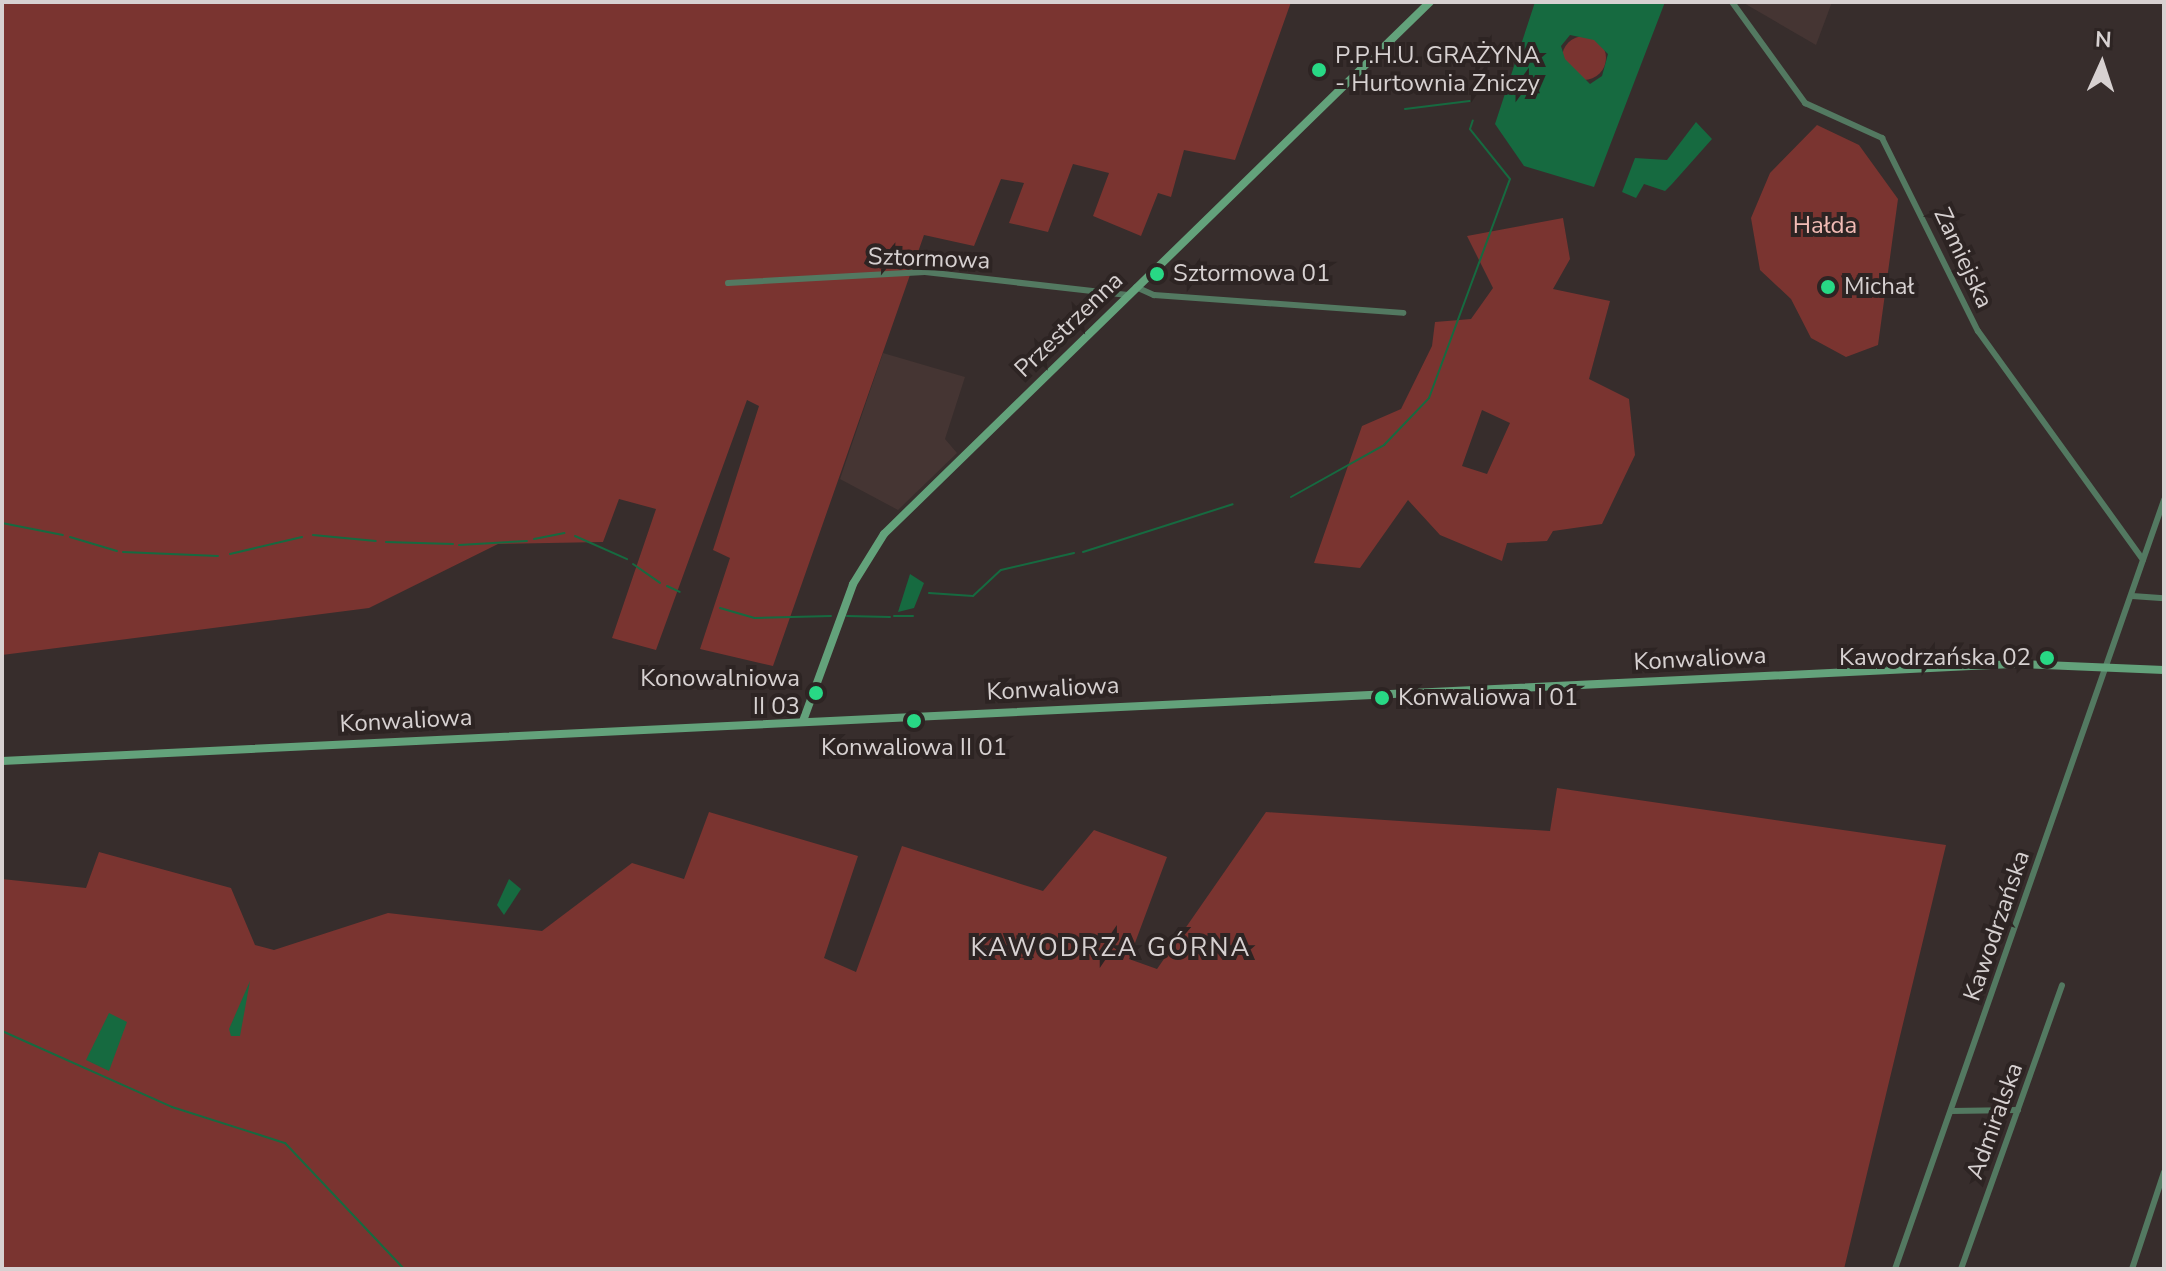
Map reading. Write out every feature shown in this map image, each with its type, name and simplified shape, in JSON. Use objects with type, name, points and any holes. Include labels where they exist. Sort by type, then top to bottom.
[{"type":"street","name":"Przestrzenna","points":[[803,721],[871,550],[1430,2]]},
{"type":"street","name":"Zamiejska","points":[[1732,2],[1805,103],[1882,138],[1978,331],[2143,560]]},
{"type":"street","name":"Sztormowa","points":[[728,283],[925,272],[1128,295]]},
{"type":"street","points":[[1136,287],[1154,295],[1403,313]]},
{"type":"street","name":"Kawodrzańska","points":[[1895,1269],[2164,500]]},
{"type":"street","points":[[2132,596],[2164,598]]},
{"type":"street","name":"Konwaliowa","points":[[2,761],[803,721],[2106,665],[2164,670]]},
{"type":"street","name":"Admiralska","points":[[1961,1269],[2062,985]]},
{"type":"street","points":[[1951,1111],[2018,1110]]},
{"type":"street","points":[[2132,1269],[2164,1172]]},
{"type":"shaded area","points":[[1535,2],[1665,2],[1594,187],[1524,166],[1495,124]],"holes":[[[1570,35],[1594,40],[1608,54],[1602,76],[1590,84],[1565,59],[1561,46]]]},
{"type":"shaded area","points":[[1742,2],[1832,2],[1816,45]]},
{"type":"shaded area","points":[[1696,122],[1712,139],[1665,191],[1644,184],[1636,198],[1622,192],[1635,158],[1667,160]]},
{"type":"shaded area","points":[[883,353],[965,377],[945,439],[957,453],[898,510],[840,479]]},
{"type":"shaded area","points":[[910,574],[924,583],[914,608],[898,612]]},
{"type":"shaded area","points":[[509,879],[521,889],[504,915],[497,905]]},
{"type":"shaded area","points":[[250,981],[240,1036],[231,1036],[229,1029]]},
{"type":"shaded area","points":[[109,1013],[127,1022],[109,1071],[86,1060]]},
{"type":"green space","points":[[2,2],[1291,2],[1235,160],[1184,150],[1171,197],[1158,193],[1141,236],[1093,216],[1109,173],[1073,164],[1048,232],[1009,223],[1024,183],[1001,179],[974,246],[924,235],[773,666],[700,649],[730,558],[713,550],[759,406],[747,400],[656,650],[612,638],[656,509],[619,499],[603,542],[498,544],[369,608],[2,655]]},
{"type":"green space","points":[[1584,36],[1600,42],[1606,58],[1600,74],[1584,80],[1568,74],[1562,58],[1568,42]]},
{"type":"green space","name":"Hałda","points":[[1817,125],[1859,145],[1898,199],[1878,345],[1846,357],[1811,338],[1791,299],[1760,270],[1751,218],[1770,173]]},
{"type":"green space","points":[[1563,218],[1570,259],[1553,289],[1610,301],[1589,379],[1629,399],[1635,455],[1602,524],[1553,531],[1547,541],[1507,543],[1502,561],[1440,535],[1408,500],[1360,568],[1314,563],[1362,426],[1401,409],[1432,346],[1435,322],[1471,319],[1493,288],[1467,236]],"holes":[[[1482,410],[1510,423],[1487,474],[1462,466]]]},
{"type":"green space","points":[[1557,788],[1946,845],[1844,1269],[2,1269],[2,879],[86,888],[99,852],[231,888],[255,945],[274,950],[388,913],[542,931],[632,863],[684,879],[709,812],[858,856],[824,958],[856,972],[902,846],[1043,891],[1094,830],[1167,857],[1129,959],[1157,969],[1266,812],[1550,831]]},
{"type":"waterway","points":[[1405,109],[1470,101]]},
{"type":"waterway","points":[[1291,497],[1384,445],[1429,398],[1510,179],[1470,129],[1473,120]]},
{"type":"waterway","points":[[1083,552],[1233,504]]},
{"type":"waterway","points":[[2,523],[63,535]]},
{"type":"waterway","points":[[534,539],[564,533]]},
{"type":"waterway","points":[[313,535],[376,541]]},
{"type":"waterway","points":[[575,536],[627,559]]},
{"type":"waterway","points":[[70,537],[117,551]]},
{"type":"waterway","points":[[230,554],[302,537]]},
{"type":"waterway","points":[[459,545],[527,541]]},
{"type":"waterway","points":[[386,542],[453,544]]},
{"type":"waterway","points":[[123,552],[218,556]]},
{"type":"waterway","points":[[929,593],[973,596],[1001,570],[1074,553]]},
{"type":"waterway","points":[[633,564],[660,583]]},
{"type":"waterway","points":[[667,586],[680,592]]},
{"type":"waterway","points":[[720,608],[755,618],[831,616]]},
{"type":"waterway","points":[[847,616],[890,617]]},
{"type":"waterway","points":[[894,616],[913,616]]},
{"type":"waterway","points":[[2,1031],[172,1107],[285,1143],[404,1269]]},
{"type":"place","name":"P.P.H.U. GRAŻYNA - Hurtownia Zniczy","points":[[1319,70]]},
{"type":"place","name":"Sztormowa 01","points":[[1157,274]]},
{"type":"place","name":"Michał","points":[[1828,287]]},
{"type":"place","name":"Kawodrzańska 02","points":[[2047,658]]},
{"type":"place","name":"Konowalniowa II 03","points":[[816,693]]},
{"type":"place","name":"Konwaliowa I 01","points":[[1382,698]]},
{"type":"place","name":"Konwaliowa II 01","points":[[914,721]]},
{"type":"district","name":"KAWODRZA GÓRNA","points":[[1111,948]]}]
